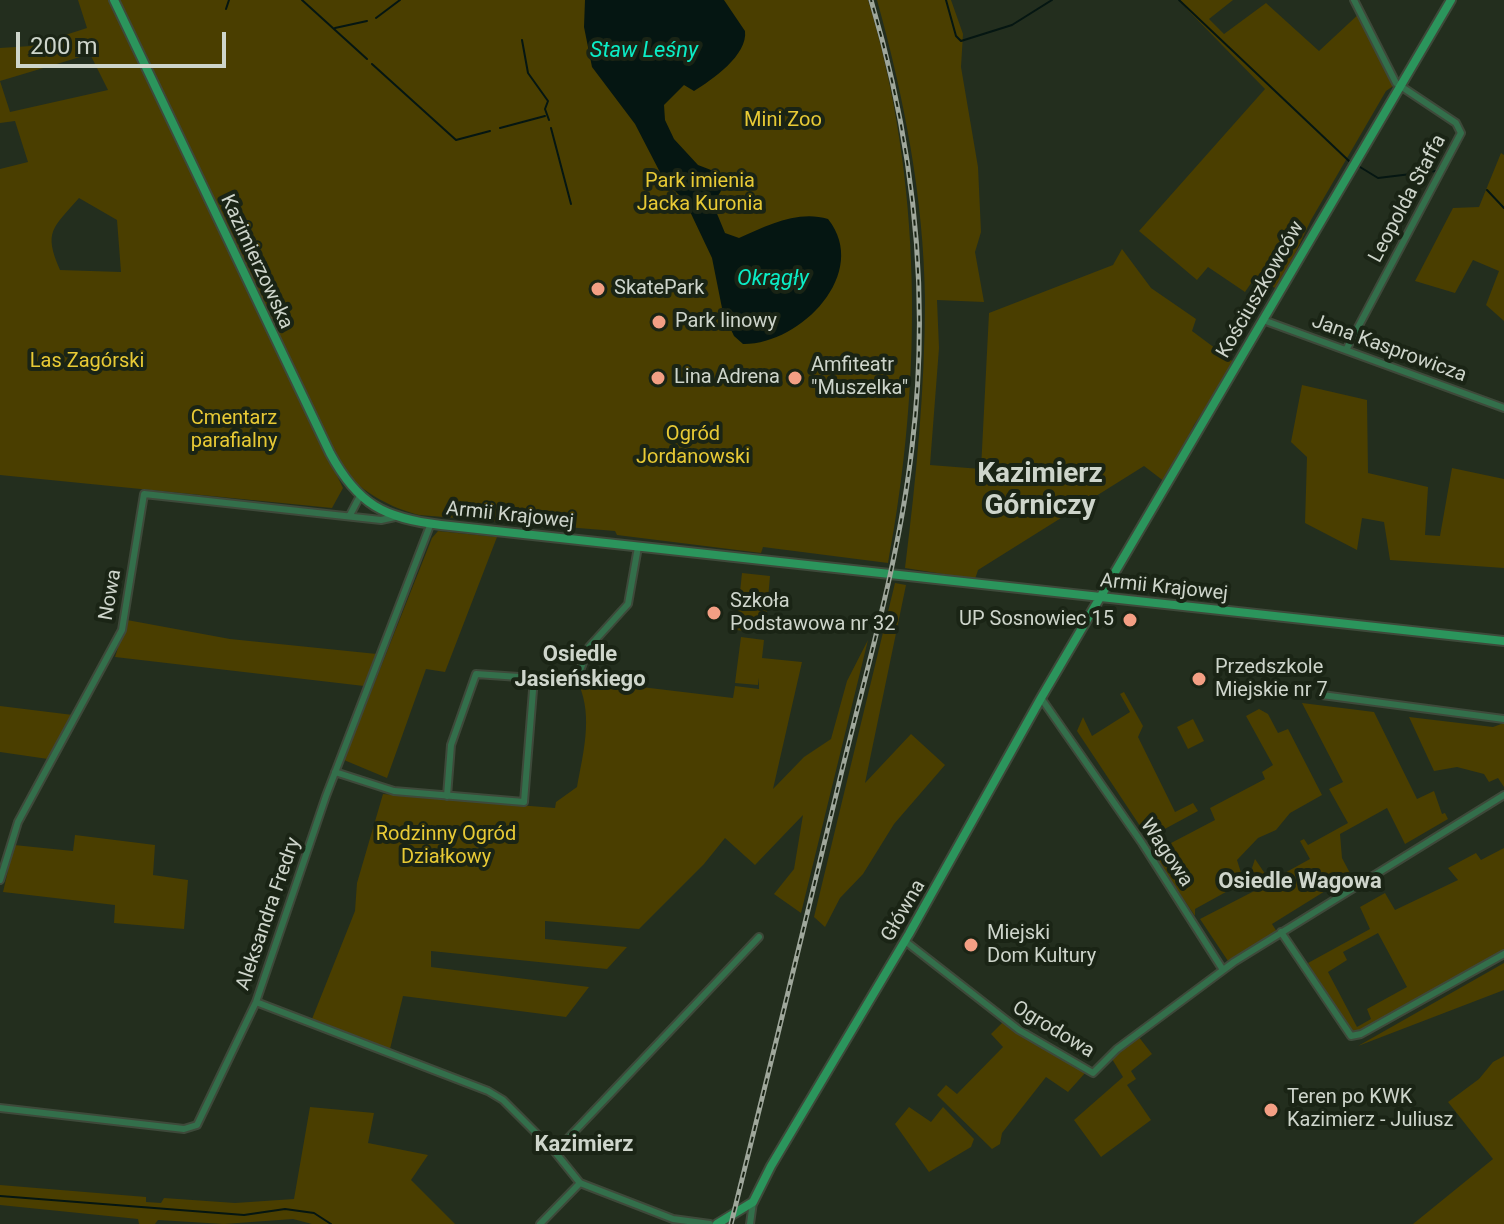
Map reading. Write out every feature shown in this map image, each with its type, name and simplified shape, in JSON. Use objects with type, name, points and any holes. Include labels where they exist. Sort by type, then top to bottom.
[{"type":"street","name":"Kazimierzowska","points":[[114,0],[343,477],[360,496],[395,517]]},
{"type":"street","points":[[1354,0],[1400,87]]},
{"type":"street","name":"Kościuszkowców","points":[[1100,597],[1451,0]]},
{"type":"street","name":"Leopolda Staffa","points":[[1346,350],[1461,133],[1456,123],[1400,87]]},
{"type":"street","name":"Jana Kasprowicza","points":[[1263,320],[1504,408]]},
{"type":"street","name":"Nowa","points":[[0,880],[18,822],[122,630],[144,494],[381,520],[395,517]]},
{"type":"street","points":[[350,515],[360,496]]},
{"type":"street","name":"Armii Krajowej","points":[[395,517],[638,547],[1504,641]]},
{"type":"street","name":"Aleksandra Fredry","points":[[0,1108],[189,1129],[197,1125],[256,1002],[335,772],[431,523]]},
{"type":"street","points":[[447,796],[451,745],[476,674],[572,682],[578,678],[583,655],[628,604],[638,547]]},
{"type":"street","points":[[1114,575],[1114,587],[1125,600]]},
{"type":"street","name":"Główna","points":[[753,1202],[1100,597]]},
{"type":"street","points":[[335,772],[377,787],[524,802],[534,678]]},
{"type":"street","points":[[1322,695],[1504,719]]},
{"type":"street","name":"Wagowa","points":[[1041,698],[1142,843],[1223,970]]},
{"type":"street","points":[[1223,970],[1504,795]]},
{"type":"street","points":[[1281,932],[1351,1036],[1361,1034],[1504,954]]},
{"type":"street","points":[[555,1152],[759,937]]},
{"type":"street","name":"Ogrodowa","points":[[905,941],[999,1016],[1093,1073],[1117,1049],[1223,970]]},
{"type":"street","points":[[256,1002],[488,1091],[503,1100],[555,1152],[580,1183],[673,1219],[710,1224]]},
{"type":"street","points":[[540,1224],[580,1183]]},
{"type":"street","points":[[717,1224],[753,1202]]},
{"type":"street","points":[[750,1224],[753,1202]]},
{"type":"green space","name":"Las Zagórski","points":[[78,0],[109,0],[343,488],[332,508],[0,475],[0,169],[28,162],[15,121],[0,123],[0,81],[0,48],[31,46],[87,28]],"holes":[[[90,54],[108,90],[10,112],[0,81]],[[79,198],[117,220],[121,272],[60,270],[52,247],[53,231]]]},
{"type":"green space","points":[[119,0],[868,0],[886,68],[899,138],[908,208],[912,280],[912,351],[907,422],[888,563],[763,547],[761,553],[617,535],[615,531],[419,515],[380,500],[363,489],[346,475]]},
{"type":"green space","points":[[877,0],[951,0],[963,34],[961,67],[978,167],[981,232],[975,252],[984,302],[937,300],[939,348],[930,465],[981,469],[989,313],[1113,265],[1122,249],[1151,288],[1196,319],[1192,331],[1235,363],[1194,425],[1165,482],[1144,466],[978,570],[975,579],[905,568],[922,401],[924,262],[911,148]]},
{"type":"green space","points":[[1178,0],[1233,0],[1209,19],[1224,34],[1266,3],[1319,51],[1362,11],[1399,82],[1386,91],[1311,220],[1278,290],[1256,276],[1245,292],[1208,267],[1197,280],[1139,231],[1265,89]]},
{"type":"green space","points":[[1501,153],[1504,155],[1504,321],[1486,305],[1499,271],[1473,260],[1455,293],[1415,281],[1453,208],[1479,207]]},
{"type":"green space","points":[[1302,385],[1367,400],[1368,473],[1428,487],[1425,535],[1440,536],[1452,468],[1504,479],[1504,568],[1390,560],[1384,522],[1362,518],[1357,550],[1305,523],[1307,457],[1291,442]]},
{"type":"green space","points":[[438,531],[497,537],[445,672],[426,669],[387,778],[344,760],[432,538]]},
{"type":"green space","points":[[742,573],[770,576],[765,633],[736,630]]},
{"type":"green space","points":[[895,583],[906,585],[865,783],[911,734],[945,765],[894,824],[863,874],[840,898],[825,927],[814,917]]},
{"type":"green space","points":[[127,620],[230,639],[377,654],[364,686],[115,657]]},
{"type":"green space","name":"Rodzinny Ogród Działkowy","points":[[741,637],[764,640],[762,658],[802,662],[773,789],[804,757],[831,739],[847,681],[868,640],[801,913],[774,894],[794,869],[803,815],[755,865],[725,838],[704,864],[639,929],[545,921],[545,939],[627,947],[607,969],[431,951],[431,967],[589,987],[566,1017],[403,996],[390,1049],[312,1019],[355,911],[357,883],[383,794],[555,808],[556,802],[577,787],[586,736],[585,710],[579,685],[583,680],[733,698],[735,686],[759,689],[759,678],[758,685],[735,683]]},
{"type":"green space","points":[[1124,692],[1143,726],[1138,737],[1175,812],[1193,803],[1198,811],[1148,838],[1077,731],[1083,717],[1092,736],[1130,712],[1120,694]]},
{"type":"green space","points":[[1302,703],[1374,712],[1417,799],[1434,791],[1442,814],[1445,813],[1448,819],[1405,844],[1387,808],[1340,834],[1342,858],[1351,875],[1272,924],[1277,932],[1228,961],[1200,919],[1260,888],[1252,868],[1255,859],[1270,881],[1310,859],[1300,841],[1304,839],[1308,845],[1348,823],[1329,789],[1343,782]]},
{"type":"green space","points":[[0,706],[73,715],[48,759],[0,752]]},
{"type":"green space","points":[[1259,709],[1268,714],[1278,733],[1288,729],[1322,795],[1290,813],[1276,830],[1258,838],[1237,860],[1244,882],[1195,909],[1195,916],[1152,853],[1215,820],[1210,808],[1265,779],[1262,772],[1273,765],[1246,716]]},
{"type":"green space","points":[[1409,717],[1493,727],[1504,723],[1504,787],[1498,778],[1489,782],[1484,774],[1457,767],[1434,771]]},
{"type":"green space","points":[[1193,719],[1204,741],[1188,749],[1177,727]]},
{"type":"green space","points":[[75,835],[155,845],[153,875],[188,880],[184,929],[114,923],[115,905],[3,892],[14,845],[73,851]]},
{"type":"green space","points":[[1504,848],[1504,951],[1351,1035],[1308,963],[1370,929],[1360,907],[1385,893],[1395,910],[1458,880],[1448,868],[1476,853],[1481,860]],"holes":[[[1378,933],[1407,987],[1367,1009],[1371,1019],[1357,1027],[1328,972],[1347,960],[1343,952]]]},
{"type":"green space","points":[[1504,963],[1504,990],[1358,1046]]},
{"type":"green space","points":[[1003,1022],[1086,1072],[1068,1092],[1046,1077],[1002,1133],[1000,1144],[992,1149],[937,1095],[946,1085],[957,1094],[1003,1047],[991,1034]]},
{"type":"green space","points":[[1138,1036],[1152,1054],[1131,1071],[1136,1079],[1127,1085],[1151,1120],[1101,1157],[1074,1120],[1123,1077],[1112,1059]]},
{"type":"green space","points":[[1504,1056],[1504,1224],[1413,1224],[1493,1159],[1448,1102]]},
{"type":"green space","points":[[310,1107],[374,1113],[368,1143],[428,1155],[411,1180],[455,1224],[312,1224],[293,1219],[224,1224],[158,1220],[155,1224],[139,1224],[138,1219],[0,1205],[0,1185],[146,1197],[146,1202],[161,1203],[164,1198],[235,1203],[294,1199]]},
{"type":"green space","points":[[909,1107],[931,1122],[943,1107],[974,1139],[971,1147],[929,1172],[895,1124]]},
{"type":"water","name":"Staw Leśny","points":[[585,0],[724,0],[745,31],[741,49],[727,66],[694,91],[684,85],[664,105],[665,120],[674,139],[698,165],[724,175],[724,186],[713,204],[725,233],[739,238],[794,218],[828,219],[839,240],[841,261],[835,283],[823,302],[806,319],[786,332],[765,341],[743,344],[734,336],[723,313],[712,258],[685,201],[664,180],[635,124],[592,67],[584,27]]},
{"type":"waterway","points":[[226,9],[229,0]]},
{"type":"waterway","points":[[302,0],[367,59]]},
{"type":"waterway","points":[[376,18],[400,0]]},
{"type":"waterway","points":[[946,0],[956,36],[961,41],[1012,25],[1052,0]]},
{"type":"waterway","points":[[1179,0],[1349,161]]},
{"type":"waterway","points":[[335,28],[367,21]]},
{"type":"waterway","points":[[522,40],[528,73],[548,101],[545,109],[549,120]]},
{"type":"waterway","points":[[372,64],[456,140],[490,131]]},
{"type":"waterway","points":[[500,128],[545,116]]},
{"type":"waterway","points":[[551,128],[571,204]]},
{"type":"waterway","points":[[1360,167],[1378,178],[1436,171]]},
{"type":"waterway","points":[[1487,190],[1504,208]]},
{"type":"waterway","points":[[0,1196],[244,1215],[285,1209],[314,1213],[331,1224]]},
{"type":"railway","points":[[731,1224],[880,620],[899,534],[912,447],[919,334],[914,222],[898,110],[871,0]]},
{"type":"place","name":"SkatePark","points":[[598,289]]},
{"type":"place","name":"Park linowy","points":[[659,322]]},
{"type":"place","name":"Lina Adrena","points":[[658,378]]},
{"type":"place","name":"Amfiteatr \"Muszelka\"","points":[[795,378]]},
{"type":"place","name":"Szkoła Podstawowa nr 32","points":[[714,613]]},
{"type":"place","name":"UP Sosnowiec 15","points":[[1130,620]]},
{"type":"place","name":"Przedszkole Miejskie nr 7","points":[[1199,679]]},
{"type":"place","name":"Miejski Dom Kultury","points":[[971,945]]},
{"type":"place","name":"Teren po KWK Kazimierz - Juliusz","points":[[1271,1110]]},
{"type":"district","name":"Kazimierz Górniczy","points":[[1040,491]]},
{"type":"district","name":"Osiedle Jasieńskiego","points":[[580,668]]},
{"type":"district","name":"Osiedle Wagowa","points":[[1300,882]]},
{"type":"district","name":"Kazimierz","points":[[584,1145]]},
{"type":"park label","name":"Mini Zoo","points":[[783,121]]},
{"type":"park label","name":"Park imienia Jacka Kuronia","points":[[700,194]]},
{"type":"park label","name":"Cmentarz parafialny","points":[[234,430]]},
{"type":"park label","name":"Ogród Jordanowski","points":[[693,446]]},
{"type":"water label","name":"Okrągły","points":[[773,279]]}]
